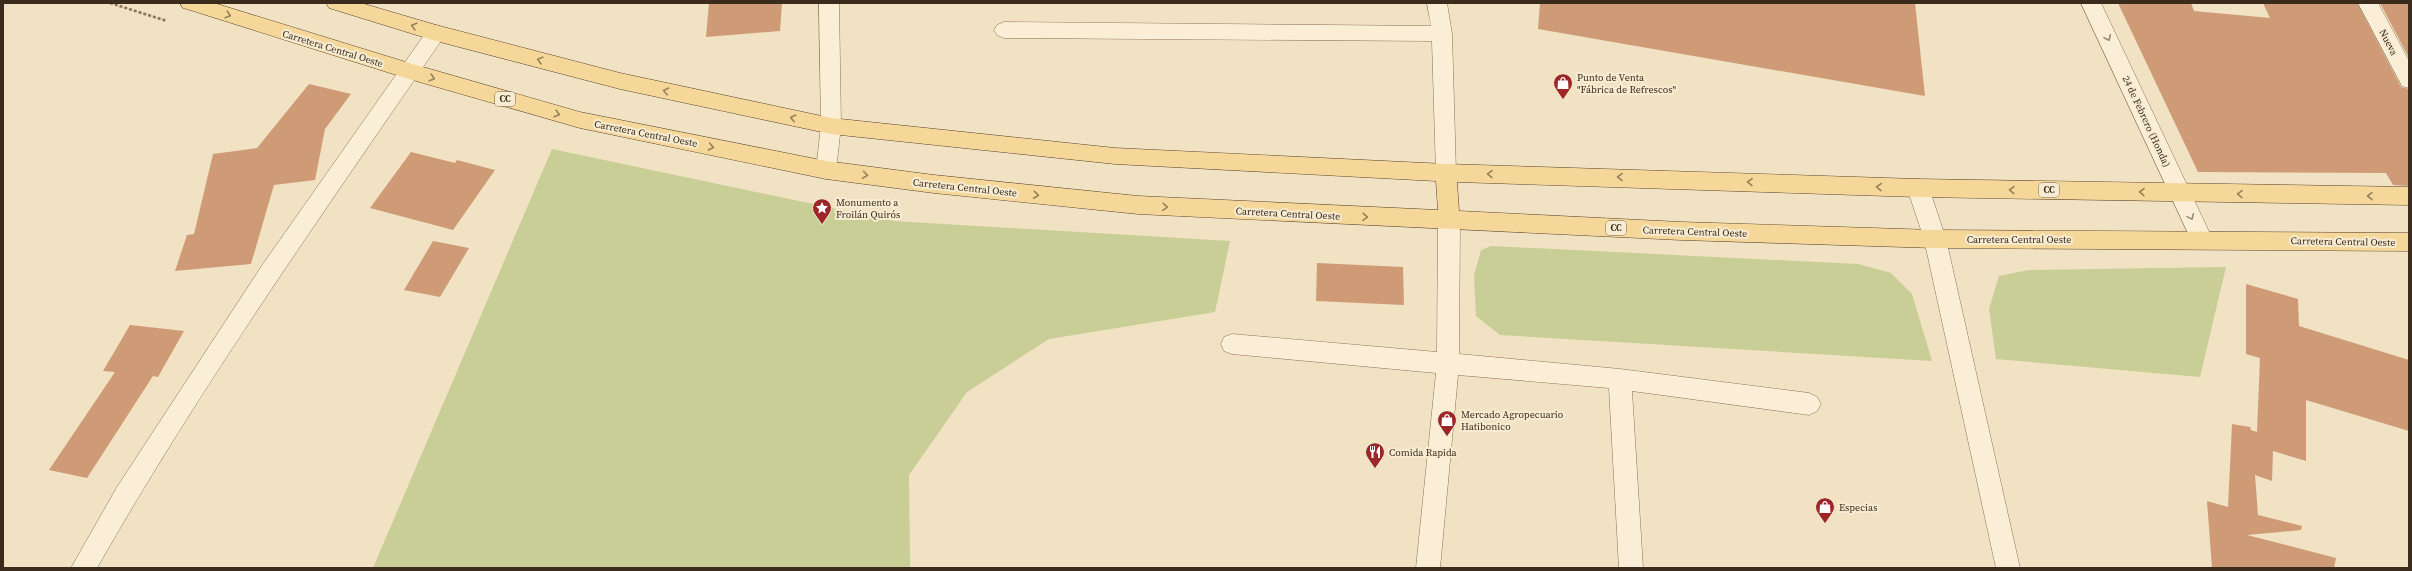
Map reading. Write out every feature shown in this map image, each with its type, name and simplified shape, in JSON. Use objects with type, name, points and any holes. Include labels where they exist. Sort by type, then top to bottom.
[{"type":"main road","name":"Carretera Central Oeste","points":[[190,3],[409,71],[580,120],[826,170],[934,184],[1138,205],[1449,221],[1935,239],[2409,242]]},
{"type":"main road","name":"CC","points":[[336,3],[436,33],[620,81],[831,126],[1115,156],[1446,173],[1918,188],[2409,196]]},
{"type":"main road","points":[[1446,173],[1449,221]]},
{"type":"street","points":[[826,170],[831,126],[829,3]]},
{"type":"street","points":[[1437,3],[1442,34],[1446,173]]},
{"type":"street","name":"24 de Febrero (Honda)","points":[[2091,3],[2202,240]]},
{"type":"street","name":"Nueva","points":[[2368,3],[2409,80]]},
{"type":"street","points":[[1004,30],[1442,34]]},
{"type":"street","points":[[83,568],[125,495],[263,285],[436,33]]},
{"type":"street","points":[[1918,188],[1935,239],[2008,568]]},
{"type":"street","points":[[1428,568],[1448,365],[1449,221]]},
{"type":"street","points":[[1232,344],[1448,365],[1620,379],[1809,404]]},
{"type":"street","points":[[1620,379],[1631,568]]},
{"type":"green space","points":[[552,149],[894,221],[1230,241],[1215,312],[1049,339],[967,392],[909,475],[910,568],[373,568]]},
{"type":"green space","points":[[1491,246],[1858,264],[1891,273],[1912,294],[1932,361],[1500,335],[1476,316],[1474,275],[1481,250]]},
{"type":"green space","points":[[2226,267],[2200,377],[1996,359],[1989,309],[1999,276],[2029,270]]},
{"type":"building","points":[[709,3],[782,3],[780,31],[706,37]]},
{"type":"building","points":[[1540,3],[1915,3],[1925,96],[1538,29]]},
{"type":"building","points":[[2118,3],[2191,3],[2194,11],[2270,18],[2263,3],[2357,3],[2401,87],[2409,89],[2409,186],[2393,185],[2386,173],[2198,172]]},
{"type":"building","points":[[2380,3],[2409,3],[2409,58]]},
{"type":"building","points":[[309,84],[351,94],[325,129],[315,180],[274,185],[251,264],[175,271],[187,235],[194,234],[213,154],[257,148]]},
{"type":"building","points":[[411,152],[455,163],[457,160],[495,170],[453,230],[370,208]]},
{"type":"building","points":[[433,241],[469,248],[440,297],[404,290]]},
{"type":"building","points":[[1317,263],[1403,267],[1404,305],[1316,301]]},
{"type":"building","points":[[2246,284],[2298,299],[2299,326],[2409,360],[2409,431],[2306,400],[2306,461],[2273,451],[2272,481],[2255,475],[2258,515],[2302,526],[2301,530],[2247,535],[2336,558],[2334,568],[2212,568],[2207,501],[2228,507],[2232,424],[2250,427],[2251,430],[2257,432],[2260,358],[2246,354]]},
{"type":"building","points":[[130,325],[184,331],[158,377],[153,376],[87,478],[49,470],[115,372],[103,371]]},
{"type":"place","name":"Punto de Venta \"Fábrica de Refrescos\"","points":[[1563,100]]},
{"type":"place","name":"Monumento a Froilán Quirós","points":[[822,225]]},
{"type":"place","name":"Mercado Agropecuario Hatibonico","points":[[1447,437]]},
{"type":"place","name":"Comida Rapida","points":[[1375,469]]},
{"type":"place","name":"Especias","points":[[1825,524]]}]
